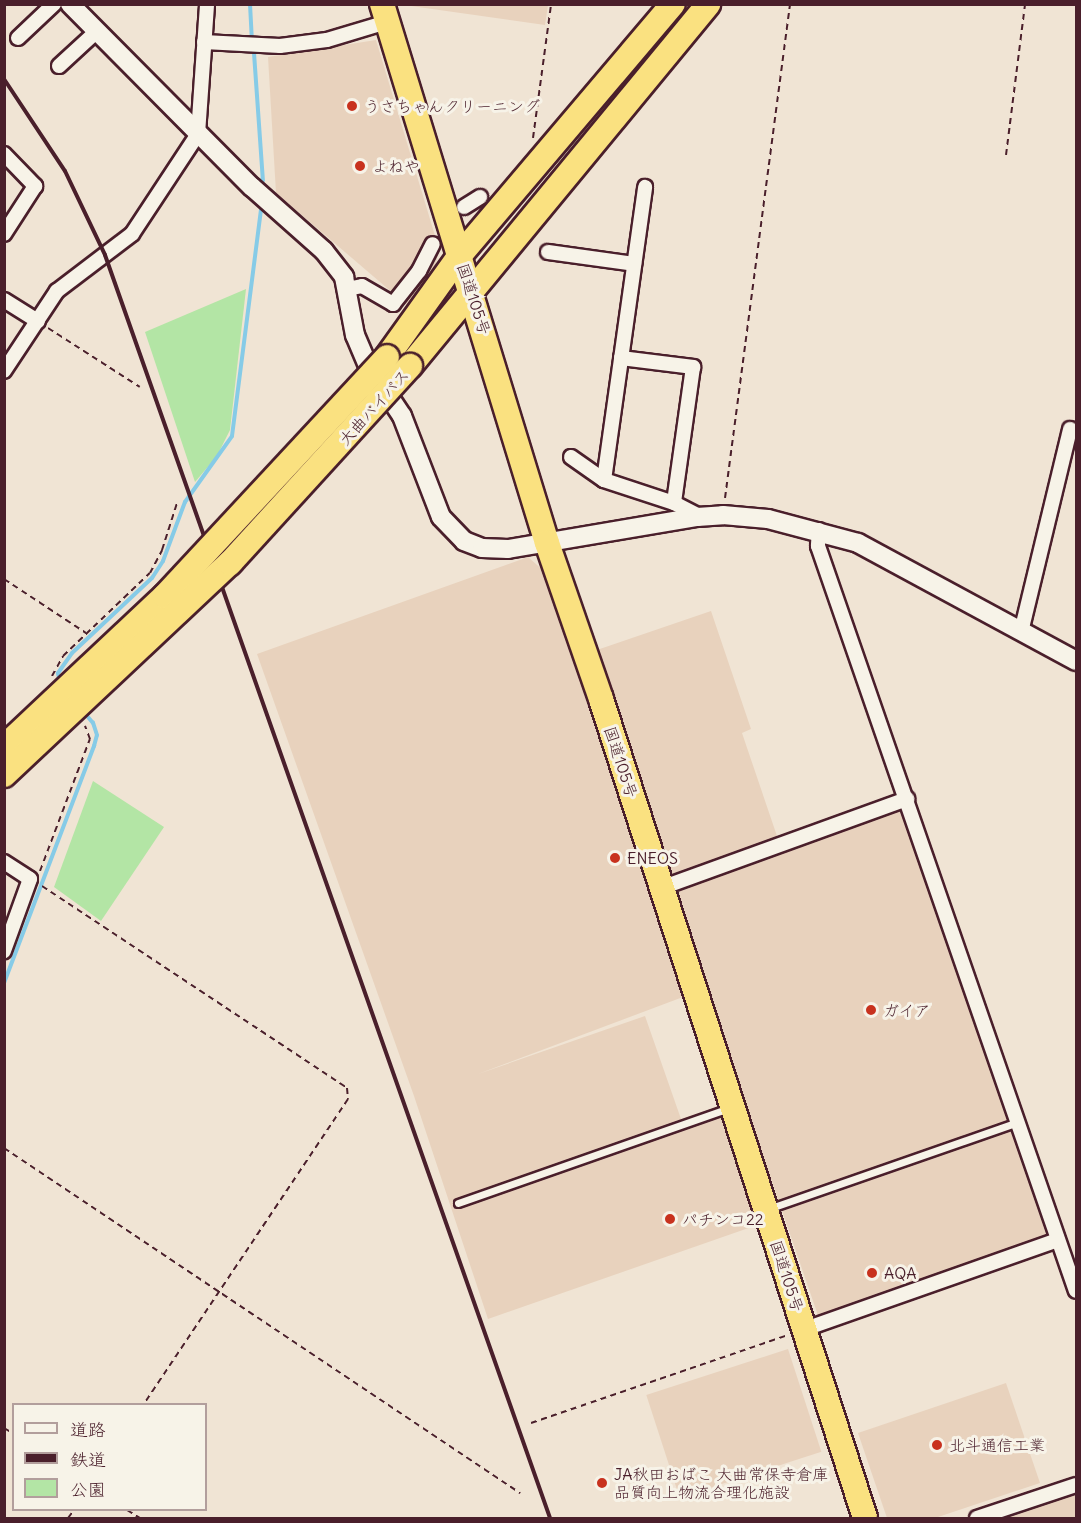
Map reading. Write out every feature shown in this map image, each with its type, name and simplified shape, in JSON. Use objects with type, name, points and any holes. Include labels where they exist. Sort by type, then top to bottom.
[{"type":"highway","name":"大曲バイパス","points":[[4,747],[165,596],[387,357],[460,255],[673,4]]},
{"type":"highway","name":"大曲バイパス","points":[[4,775],[230,563],[410,366],[471,289],[708,4]]},
{"type":"highway","name":"国道105号","points":[[384,13],[471,289],[547,543],[865,1518]]},
{"type":"street","points":[[18,38],[54,4]]},
{"type":"street","points":[[70,4],[198,134],[324,250],[344,277],[355,335],[368,366],[402,416],[441,517],[451,531],[482,548],[508,549],[701,517],[723,515],[768,519],[819,530],[858,543],[1077,661]]},
{"type":"street","points":[[4,371],[57,291],[132,234],[198,134],[207,4]]},
{"type":"street","points":[[204,42],[280,46],[327,40],[384,13]]},
{"type":"street","points":[[58,66],[96,32]]},
{"type":"street","points":[[4,154],[34,186],[10,215],[4,234]]},
{"type":"street","points":[[604,480],[645,187]]},
{"type":"street","points":[[464,207],[480,197]]},
{"type":"street","points":[[347,289],[362,286],[393,304],[420,271],[433,244]]},
{"type":"street","points":[[548,252],[634,264]]},
{"type":"street","points":[[4,300],[38,321]]},
{"type":"street","points":[[621,358],[693,367],[674,503]]},
{"type":"street","points":[[1022,632],[1070,429]]},
{"type":"street","points":[[571,457],[604,480],[674,503],[701,517]]},
{"type":"street","points":[[819,530],[818,546],[1077,1291]]},
{"type":"street","points":[[661,888],[907,799]]},
{"type":"street","points":[[4,862],[30,879],[4,951]]},
{"type":"street","points":[[805,1329],[1058,1240]]},
{"type":"street","points":[[977,1518],[1077,1485]]},
{"type":"lane","points":[[458,1203],[732,1107]]},
{"type":"lane","points":[[766,1210],[1018,1122]]},
{"type":"path","points":[[532,149],[551,4]]},
{"type":"path","points":[[723,515],[790,4]]},
{"type":"path","points":[[1006,154],[1025,4]]},
{"type":"path","points":[[38,321],[140,387]]},
{"type":"path","points":[[4,579],[86,633]]},
{"type":"path","points":[[36,882],[347,1088],[348,1099],[145,1403]]},
{"type":"path","points":[[4,1148],[520,1492]]},
{"type":"path","points":[[531,1423],[805,1329]]},
{"type":"shaded area","points":[[548,4],[545,25],[404,5]]},
{"type":"shaded area","points":[[376,40],[439,249],[434,273],[408,306],[276,193],[268,57]]},
{"type":"shaded area","points":[[528,557],[545,572],[683,997],[478,1074],[645,1016],[681,1119],[719,1106],[760,1224],[488,1319],[414,1096],[257,654]]},
{"type":"shaded area","points":[[711,611],[751,729],[742,733],[778,839],[668,877],[591,652]]},
{"type":"shaded area","points":[[901,807],[1049,1236],[818,1316],[670,886]]},
{"type":"shaded area","points":[[788,1349],[821,1452],[680,1498],[646,1395]]},
{"type":"shaded area","points":[[1006,1383],[1040,1483],[935,1518],[887,1518],[858,1433]]},
{"type":"shaded area","points":[[1076,1492],[1076,1518],[1001,1518]]},
{"type":"green space","points":[[246,289],[230,430],[217,456],[195,482],[145,332]]},
{"type":"green space","points":[[93,781],[164,827],[101,921],[54,887]]},
{"type":"waterway","points":[[250,4],[252,38]]},
{"type":"waterway","points":[[254,53],[263,181]]},
{"type":"waterway","points":[[60,682],[58,673],[72,653],[152,578],[163,561],[185,502],[232,436],[261,210]]},
{"type":"waterway","points":[[4,983],[94,746],[97,735],[93,723],[83,711]]},
{"type":"railway","points":[[4,79],[65,171],[105,255],[550,1518]]},
{"type":"place","name":"うさちゃんクリーニング","points":[[352,106]]},
{"type":"place","name":"よねや","points":[[360,166]]},
{"type":"place","name":"ENEOS","points":[[615,858]]},
{"type":"place","name":"ガイア","points":[[871,1010]]},
{"type":"place","name":"パチンコ22","points":[[670,1219]]},
{"type":"place","name":"AQA","points":[[872,1273]]},
{"type":"place","name":"北斗通信工業","points":[[937,1445]]},
{"type":"place","name":"JA秋田おばこ 大曲常保寺倉庫 品質向上物流合理化施設","points":[[602,1483]]}]
